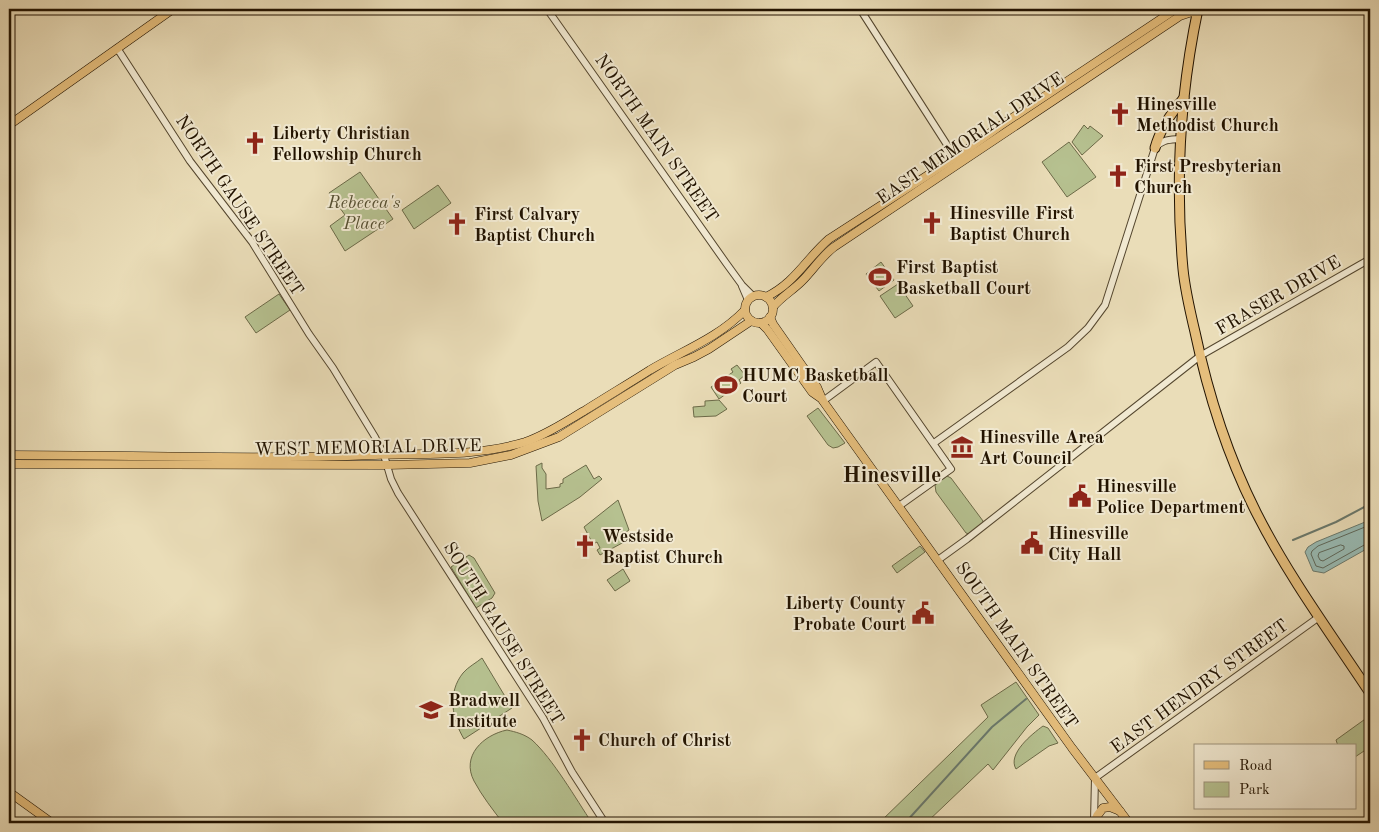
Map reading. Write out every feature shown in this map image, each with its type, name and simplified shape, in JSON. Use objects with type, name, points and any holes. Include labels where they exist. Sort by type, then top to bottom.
[{"type":"highway","points":[[1198,9],[1184,98],[1180,204],[1183,269],[1200,356],[1218,418],[1256,513],[1278,553],[1370,693]]},
{"type":"highway","points":[[1155,148],[1158,136],[1166,122],[1184,98]]},
{"type":"main road","points":[[9,125],[173,9]]},
{"type":"main road","name":"EAST MEMORIAL DRIVE","points":[[772,307],[780,298],[798,285],[834,247],[1176,9]]},
{"type":"main road","name":"EAST MEMORIAL DRIVE","points":[[766,297],[798,274],[818,248],[829,239],[957,160],[1180,16],[1198,9]]},
{"type":"main road","points":[[770,317],[761,322],[751,321],[746,315],[745,310],[750,298],[760,295],[770,300],[772,307],[770,317],[773,324],[817,387],[823,401]]},
{"type":"main road","name":"WEST MEMORIAL DRIVE","points":[[9,455],[303,458],[439,455],[501,448],[528,441],[564,423],[657,366],[699,345],[737,318],[745,310]]},
{"type":"main road","name":"WEST MEMORIAL DRIVE","points":[[9,464],[386,465],[470,463],[511,454],[546,443],[582,423],[675,365],[709,349],[751,321]]},
{"type":"main road","points":[[761,322],[812,392],[823,401]]},
{"type":"main road","name":"SOUTH MAIN STREET","points":[[823,401],[1129,823]]},
{"type":"main road","points":[[9,792],[52,823]]},
{"type":"main road","points":[[1094,823],[1103,808],[1110,807],[1120,812]]},
{"type":"street","name":"NORTH MAIN STREET","points":[[547,9],[750,298]]},
{"type":"street","points":[[860,9],[957,160]]},
{"type":"street","name":"NORTH GAUSE STREET","points":[[117,48],[190,161],[252,242],[365,419],[384,455]]},
{"type":"street","points":[[934,443],[1068,347],[1088,328],[1106,305],[1155,148],[1162,141],[1181,139]]},
{"type":"street","name":"FRASER DRIVE","points":[[938,560],[1200,356],[1370,259]]},
{"type":"street","points":[[823,401],[876,362],[952,469],[900,506]]},
{"type":"street","name":"SOUTH GAUSE STREET","points":[[384,455],[391,479],[417,525],[543,718],[572,772],[605,823]]},
{"type":"street","name":"EAST HENDRY STREET","points":[[1095,778],[1319,617]]},
{"type":"street","points":[[1094,823],[1095,778]]},
{"type":"green space","points":[[1084,125],[1088,129],[1090,126],[1103,136],[1082,155],[1072,142]]},
{"type":"green space","points":[[1069,142],[1096,177],[1067,197],[1042,162]]},
{"type":"green space","name":"Rebecca's Place","points":[[360,172],[393,219],[345,251],[330,226],[345,215],[329,193]]},
{"type":"green space","points":[[438,185],[451,203],[414,229],[402,210]]},
{"type":"green space","name":"First Baptist Basketball Court","points":[[881,262],[894,280],[879,291],[866,274]]},
{"type":"green space","points":[[898,284],[913,306],[895,318],[880,296]]},
{"type":"green space","points":[[279,294],[290,310],[256,333],[245,317]]},
{"type":"green space","name":"HUMC Basketball Court","points":[[737,365],[745,375],[739,380],[741,383],[719,399],[711,387],[733,372],[731,369]]},
{"type":"green space","points":[[719,400],[727,409],[716,416],[694,417],[693,407],[705,406],[705,401]]},
{"type":"green space","points":[[818,408],[845,443],[833,448],[828,445],[807,416]]},
{"type":"green space","points":[[542,463],[542,468],[546,474],[546,489],[560,487],[563,479],[586,465],[594,479],[599,476],[602,479],[580,497],[542,521],[538,501],[536,466]]},
{"type":"green space","points":[[947,476],[951,478],[983,521],[982,524],[969,534],[966,533],[936,492],[935,485]]},
{"type":"green space","points":[[618,500],[629,530],[620,536],[624,542],[600,555],[597,550],[600,548],[597,542],[593,544],[584,527]]},
{"type":"green space","points":[[920,546],[925,552],[897,573],[892,566]]},
{"type":"green space","points":[[469,555],[474,558],[495,593],[492,598],[476,608],[451,567]]},
{"type":"green space","points":[[623,569],[630,581],[615,591],[607,580]]},
{"type":"green space","points":[[482,658],[512,708],[464,739],[454,715],[453,697],[458,681],[463,673]]},
{"type":"green space","points":[[1016,682],[1039,715],[1027,727],[993,770],[988,764],[926,823],[879,823],[988,717],[981,705]]},
{"type":"green space","points":[[1367,712],[1370,715],[1370,747],[1356,756],[1356,744],[1337,744],[1336,740],[1368,717]]},
{"type":"green space","points":[[1043,726],[1048,728],[1058,743],[1049,746],[1016,769],[1014,763],[1018,751],[1027,739]]},
{"type":"green space","points":[[507,730],[526,736],[540,748],[592,823],[503,823],[474,781],[470,763],[472,755],[483,742]]},
{"type":"water","points":[[1370,520],[1370,547],[1324,573],[1313,571],[1305,552],[1308,547]]},
{"type":"waterway","points":[[1293,540],[1336,522],[1370,504]]},
{"type":"waterway","points":[[905,823],[992,727],[1026,699]]},
{"type":"place","name":"Hinesville Methodist Church","points":[[1120,114]]},
{"type":"place","name":"Liberty Christian Fellowship Church","points":[[255,143]]},
{"type":"place","name":"First Presbyterian Church","points":[[1118,176]]},
{"type":"place","name":"Hinesville First Baptist Church","points":[[932,223]]},
{"type":"place","name":"First Calvary Baptist Church","points":[[457,224]]},
{"type":"place","name":"First Baptist Basketball Court","points":[[880,277]]},
{"type":"place","name":"HUMC Basketball Court","points":[[726,385]]},
{"type":"place","name":"Hinesville Area Art Council","points":[[962,447]]},
{"type":"place","name":"Hinesville Police Department","points":[[1080,496]]},
{"type":"place","name":"Hinesville City Hall","points":[[1032,543]]},
{"type":"place","name":"Westside Baptist Church","points":[[585,546]]},
{"type":"place","name":"Liberty County Probate Court","points":[[923,613]]},
{"type":"place","name":"Bradwell Institute","points":[[431,710]]},
{"type":"place","name":"Church of Christ","points":[[582,740]]},
{"type":"district","name":"Hinesville","points":[[892,474]]}]
